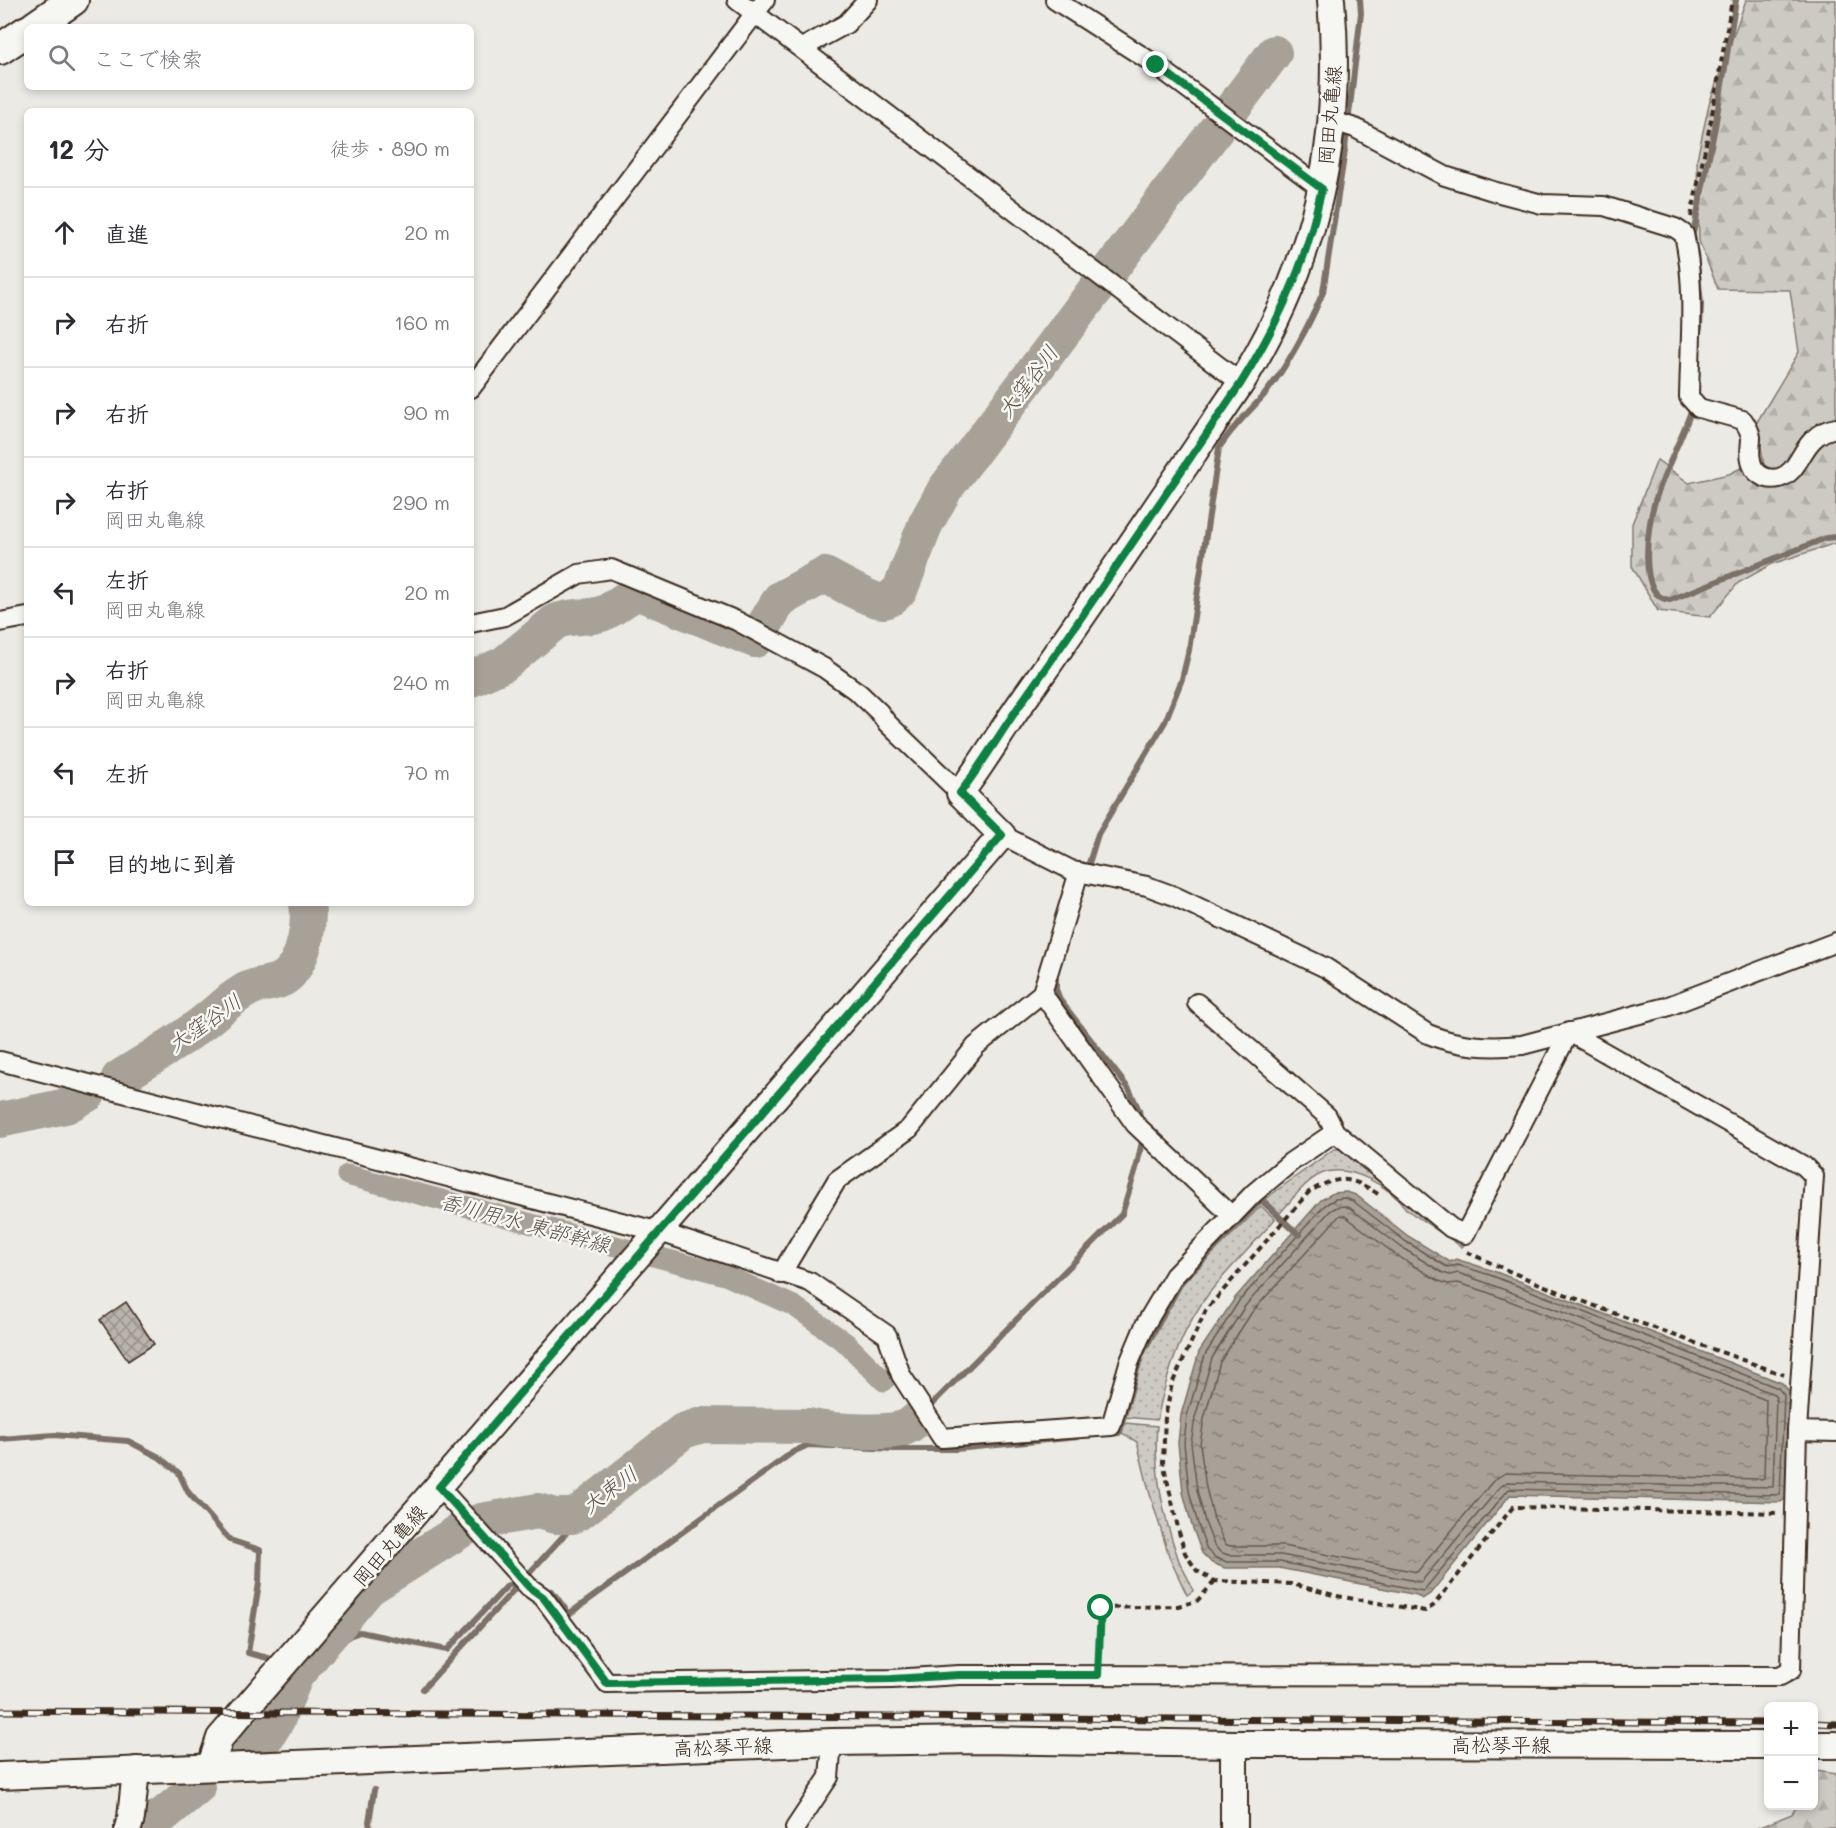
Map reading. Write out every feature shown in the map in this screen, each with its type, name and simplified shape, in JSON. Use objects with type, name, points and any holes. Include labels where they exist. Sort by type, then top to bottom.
[{"type":"highway","points":[[38,24],[73,0]]},
{"type":"highway","points":[[0,49],[24,34]]},
{"type":"main road","name":"岡田丸亀線","points":[[960,793],[985,761],[999,734],[1072,632],[1241,383],[1284,306],[1308,243],[1322,189],[1344,124],[1331,0]]},
{"type":"main road","points":[[960,793],[1002,835]]},
{"type":"main road","name":"岡田丸亀線","points":[[213,1767],[213,1759],[220,1738],[1002,835]]},
{"type":"main road","name":"高松琴平線","points":[[213,1767],[832,1742],[985,1740],[1234,1744],[1764,1745]]},
{"type":"main road","points":[[1234,1744],[1234,1828]]},
{"type":"main road","points":[[1818,1745],[1836,1745]]},
{"type":"main road","points":[[0,1776],[213,1767]]},
{"type":"main road","points":[[128,1828],[136,1770]]},
{"type":"street","points":[[737,0],[760,7],[802,48],[1241,383]]},
{"type":"street","points":[[802,48],[846,24],[868,0]]},
{"type":"street","points":[[1055,0],[1156,65],[1322,189]]},
{"type":"street","points":[[474,384],[760,7]]},
{"type":"street","points":[[1344,124],[1455,179],[1542,204],[1604,206],[1675,228],[1684,234],[1689,253],[1692,313],[1689,397],[1695,404],[1743,420],[1751,435],[1751,461],[1756,471],[1764,478],[1782,477],[1790,472],[1810,441],[1825,430],[1836,428]]},
{"type":"street","points":[[474,621],[505,616],[579,573],[611,569],[737,621],[824,668],[859,693],[960,793]]},
{"type":"street","points":[[0,622],[24,618]]},
{"type":"street","points":[[1002,835],[1084,873],[1147,886],[1174,896],[1326,968],[1428,1034],[1446,1042],[1462,1045],[1522,1046],[1551,1039],[1569,1032],[1666,1007],[1836,942]]},
{"type":"street","points":[[781,1274],[837,1180],[909,1129],[976,1046],[1042,993],[1084,873]]},
{"type":"street","points":[[1042,993],[1142,1129],[1232,1216]]},
{"type":"street","points":[[1197,1003],[1327,1116],[1335,1132],[1451,1228],[1465,1233],[1569,1032]]},
{"type":"street","points":[[439,1487],[524,1581],[543,1597],[607,1683],[892,1679],[959,1675],[1780,1676],[1791,1670],[1797,1431],[1814,1176],[1804,1166],[1569,1032]]},
{"type":"street","points":[[0,1061],[656,1237],[810,1282],[887,1335],[901,1376],[942,1438],[1112,1426],[1129,1363],[1145,1325],[1174,1276],[1254,1192],[1291,1162],[1335,1132]]},
{"type":"street","points":[[1797,1431],[1836,1432]]},
{"type":"street","points":[[795,1828],[828,1777],[832,1742]]},
{"type":"path","points":[[1684,234],[1690,222],[1711,120],[1731,0]]},
{"type":"path","points":[[1384,1198],[1364,1184],[1347,1179],[1326,1182],[1309,1192],[1206,1310],[1172,1384],[1164,1417],[1163,1462],[1185,1553],[1197,1571],[1215,1581],[1292,1584],[1337,1596],[1425,1611],[1433,1606],[1513,1507],[1794,1513]]},
{"type":"path","points":[[1458,1247],[1508,1271],[1635,1321],[1800,1381]]},
{"type":"path","points":[[1098,1675],[1101,1608],[1178,1606],[1197,1601],[1215,1581]]},
{"type":"green space","points":[[1746,0],[1836,0],[1836,424],[1774,471],[1764,466],[1757,422],[1799,352],[1790,290],[1718,289],[1699,241],[1697,159],[1709,104]]},
{"type":"green space","points":[[1836,436],[1836,543],[1772,564],[1738,583],[1710,617],[1658,611],[1632,566],[1632,524],[1657,460],[1689,483],[1729,474],[1741,468],[1760,485],[1782,486],[1806,467],[1815,446]]},
{"type":"green space","points":[[1334,1149],[1345,1149],[1461,1240],[1464,1245],[1462,1247],[1407,1210],[1400,1201],[1380,1185],[1344,1171],[1332,1171],[1315,1177],[1280,1213],[1265,1199]]},
{"type":"green space","points":[[1261,1206],[1275,1219],[1210,1292],[1191,1321],[1170,1369],[1157,1420],[1124,1417],[1144,1355],[1184,1282]]},
{"type":"green space","points":[[1125,1423],[1157,1426],[1156,1460],[1160,1493],[1173,1542],[1193,1591],[1187,1595],[1170,1559],[1137,1442],[1122,1433]]},
{"type":"green space","points":[[1818,1771],[1836,1774],[1836,1828],[1757,1828],[1792,1814],[1794,1810],[1818,1810]]},
{"type":"water","points":[[1346,1192],[1356,1195],[1408,1236],[1450,1262],[1456,1259],[1491,1270],[1782,1383],[1790,1392],[1786,1498],[1781,1502],[1510,1495],[1430,1594],[1422,1599],[1417,1595],[1279,1568],[1225,1568],[1212,1563],[1202,1553],[1192,1526],[1183,1492],[1178,1443],[1181,1415],[1199,1352],[1235,1298],[1321,1200],[1333,1193]]},
{"type":"building","points":[[126,1302],[154,1344],[128,1361],[100,1320]]},
{"type":"waterway","points":[[1086,873],[1098,834],[1165,722],[1182,679],[1189,650],[1219,448],[1282,371],[1305,331],[1323,292],[1344,157],[1361,13],[1360,0]]},
{"type":"waterway","points":[[1694,241],[1693,234],[1715,127],[1736,0]]},
{"type":"waterway","name":"大窪谷川","points":[[765,624],[780,599],[825,575],[863,595],[879,600],[889,599],[900,590],[926,523],[945,489],[1274,53]]},
{"type":"waterway","points":[[1696,254],[1701,304],[1700,328]]},
{"type":"waterway","points":[[1693,406],[1652,511],[1648,541],[1648,574],[1652,587],[1659,596],[1670,600],[1826,538],[1836,537]]},
{"type":"waterway","name":"大窪谷川","points":[[474,678],[504,664],[555,622],[600,614],[639,593],[755,640]]},
{"type":"waterway","name":"大窪谷川","points":[[119,1078],[187,1035],[241,993],[253,987],[280,980],[290,973],[303,949],[308,921],[307,906]]},
{"type":"waterway","points":[[1056,972],[1056,989],[1060,1000],[1129,1089],[1139,1110],[1141,1124]]},
{"type":"waterway","name":"大窪谷川","points":[[0,1120],[66,1106],[88,1094]]},
{"type":"waterway","points":[[916,1420],[1122,1214],[1143,1137]]},
{"type":"waterway","name":"香川用水 東部幹線","points":[[347,1175],[725,1275],[794,1306],[846,1343],[884,1381]]},
{"type":"waterway","points":[[1109,1434],[1119,1433],[1141,1355],[1181,1282],[1261,1200],[1299,1235]]},
{"type":"waterway","name":"大束川","points":[[245,1748],[267,1736],[277,1720],[296,1675],[369,1588],[463,1529],[481,1521],[538,1511],[555,1516],[572,1516],[683,1431],[702,1425],[809,1426],[871,1431],[896,1430],[916,1420]]},
{"type":"waterway","points":[[423,1689],[576,1522],[690,1434],[707,1430],[804,1433],[826,1430]]},
{"type":"waterway","points":[[895,1430],[895,1449]]},
{"type":"waterway","points":[[0,1439],[54,1435],[128,1441],[159,1457],[179,1473],[188,1492],[230,1540],[260,1550],[259,1583],[248,1653],[280,1661]]},
{"type":"waterway","points":[[552,1591],[569,1614],[793,1452],[808,1445],[956,1449],[1078,1437]]},
{"type":"waterway","points":[[292,1663],[314,1668],[349,1636],[360,1632],[447,1650],[508,1585],[520,1585]]},
{"type":"waterway","name":"大束川","points":[[145,1828],[149,1822],[162,1816],[197,1787]]},
{"type":"waterway","points":[[370,1828],[374,1790]]},
{"type":"railway","points":[[0,1711],[1764,1723]]},
{"type":"railway","points":[[1818,1723],[1836,1724]]},
{"type":"route","points":[[1101,1608],[1098,1675],[959,1675],[892,1679],[607,1683],[543,1597],[529,1587],[439,1487],[1002,835],[960,793],[985,761],[999,734],[1072,632],[1241,383],[1284,306],[1308,243],[1322,189],[1156,65]]}]
